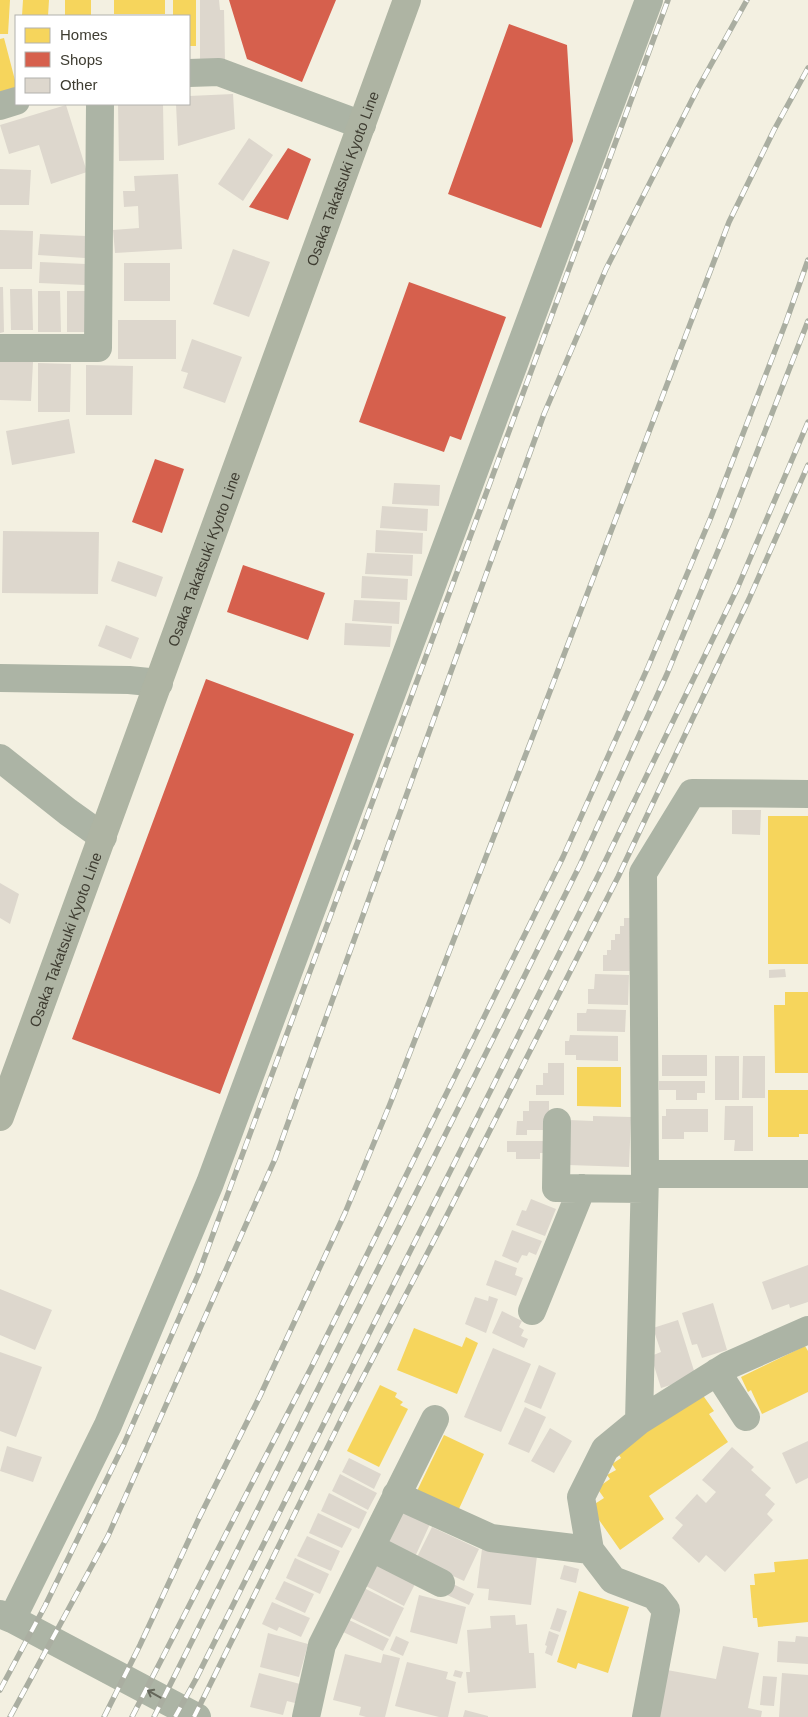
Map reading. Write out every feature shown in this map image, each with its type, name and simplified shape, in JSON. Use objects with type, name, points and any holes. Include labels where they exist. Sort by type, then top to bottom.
[{"type":"main road","name":"Osaka Takatsuki Kyoto Line","points":[[1,1114],[406,0]]},
{"type":"street","points":[[197,1717],[6,1617],[108,1425],[210,1184],[649,0]]},
{"type":"street","points":[[190,72],[219,72],[362,125]]},
{"type":"street","points":[[0,106],[15,100]]},
{"type":"street","points":[[0,348],[98,348],[100,105]]},
{"type":"street","points":[[0,678],[129,680],[159,683]]},
{"type":"street","points":[[0,758],[103,837]]},
{"type":"street","points":[[639,1421],[644,1181],[643,873],[692,793],[808,794]]},
{"type":"street","points":[[557,1122],[556,1188],[582,1188],[644,1181],[808,1174]]},
{"type":"street","points":[[532,1311],[582,1188]]},
{"type":"street","points":[[646,1717],[666,1610],[654,1596],[613,1580],[590,1550],[581,1497],[605,1449],[639,1421],[727,1366],[808,1330]]},
{"type":"street","points":[[717,1372],[746,1417]]},
{"type":"street","points":[[306,1717],[322,1645],[435,1419]]},
{"type":"street","points":[[396,1495],[491,1538],[590,1550]]},
{"type":"street","points":[[372,1548],[441,1583]]},
{"type":"building: Homes","points":[[0,0],[10,0],[8,34],[0,34]]},
{"type":"building: Homes","points":[[23,0],[49,0],[48,15],[22,15]]},
{"type":"building: Homes","points":[[65,0],[91,0],[91,15],[65,15]]},
{"type":"building: Homes","points":[[114,0],[165,0],[165,14],[114,14]]},
{"type":"building: Homes","points":[[173,0],[196,0],[196,46],[190,46],[190,15],[173,15]]},
{"type":"building: Homes","points":[[4,38],[15,80],[15,90],[0,94],[0,39]]},
{"type":"building: Homes","points":[[768,816],[808,816],[808,964],[768,964]]},
{"type":"building: Homes","points":[[785,992],[808,992],[808,1073],[775,1073],[774,1005],[785,1005]]},
{"type":"building: Homes","points":[[577,1067],[621,1067],[621,1107],[577,1106]]},
{"type":"building: Homes","points":[[768,1090],[808,1090],[808,1134],[799,1134],[799,1137],[768,1137]]},
{"type":"building: Homes","points":[[414,1328],[462,1347],[466,1337],[478,1343],[457,1394],[397,1370]]},
{"type":"building: Homes","points":[[805,1346],[808,1351],[808,1392],[762,1414],[751,1390],[748,1392],[741,1377]]},
{"type":"building: Homes","points":[[380,1385],[397,1393],[395,1397],[403,1402],[400,1405],[408,1409],[379,1467],[347,1451]]},
{"type":"building: Homes","points":[[702,1394],[714,1411],[709,1414],[728,1442],[649,1496],[664,1519],[620,1550],[590,1507],[604,1498],[597,1488],[610,1479],[607,1475],[616,1470],[612,1464],[621,1458],[617,1452]]},
{"type":"building: Homes","points":[[444,1435],[484,1454],[458,1511],[417,1491]]},
{"type":"building: Homes","points":[[808,1559],[808,1622],[758,1627],[757,1618],[753,1618],[750,1585],[755,1585],[754,1574],[775,1572],[774,1562]]},
{"type":"building: Homes","points":[[579,1591],[629,1607],[608,1673],[578,1663],[576,1669],[557,1662]]},
{"type":"building: Shops","points":[[229,0],[336,0],[302,82],[247,59]]},
{"type":"building: Shops","points":[[509,24],[567,45],[573,141],[541,228],[448,194]]},
{"type":"building: Shops","points":[[288,148],[311,159],[288,220],[249,207]]},
{"type":"building: Shops","points":[[409,282],[506,317],[461,440],[450,436],[444,452],[359,422]]},
{"type":"building: Shops","points":[[155,459],[184,469],[162,533],[132,522]]},
{"type":"building: Shops","points":[[243,565],[325,593],[308,640],[227,612]]},
{"type":"building: Shops","points":[[206,679],[354,734],[220,1094],[72,1039]]},
{"type":"building: Other","points":[[200,0],[219,0],[220,10],[224,10],[225,61],[200,62]]},
{"type":"building: Other","points":[[233,94],[235,129],[178,146],[176,105],[190,105],[190,96]]},
{"type":"building: Other","points":[[66,105],[87,172],[51,184],[39,145],[9,154],[0,125]]},
{"type":"building: Other","points":[[118,105],[163,105],[164,160],[119,161]]},
{"type":"building: Other","points":[[249,138],[273,155],[243,201],[218,184]]},
{"type":"building: Other","points":[[0,169],[31,170],[29,205],[0,205]]},
{"type":"building: Other","points":[[178,174],[182,249],[115,253],[113,230],[139,228],[138,206],[124,207],[123,191],[135,191],[134,176]]},
{"type":"building: Other","points":[[0,230],[33,231],[32,269],[0,269]]},
{"type":"building: Other","points":[[40,234],[86,236],[85,258],[38,255]]},
{"type":"building: Other","points":[[233,249],[270,262],[249,317],[213,304]]},
{"type":"building: Other","points":[[40,262],[86,264],[85,285],[39,283]]},
{"type":"building: Other","points":[[124,263],[170,263],[170,301],[124,301]]},
{"type":"building: Other","points":[[0,287],[3,287],[4,332],[0,333]]},
{"type":"building: Other","points":[[10,289],[32,289],[33,330],[11,330]]},
{"type":"building: Other","points":[[38,291],[60,291],[61,332],[38,332]]},
{"type":"building: Other","points":[[67,291],[89,291],[90,332],[67,332]]},
{"type":"building: Other","points":[[118,320],[176,320],[176,359],[118,359]]},
{"type":"building: Other","points":[[192,339],[242,357],[225,403],[183,388],[188,373],[181,371]]},
{"type":"building: Other","points":[[0,361],[33,362],[31,401],[0,400]]},
{"type":"building: Other","points":[[38,363],[71,364],[70,412],[38,412]]},
{"type":"building: Other","points":[[86,365],[133,366],[132,415],[86,415]]},
{"type":"building: Other","points":[[69,419],[75,453],[12,465],[6,431]]},
{"type":"building: Other","points":[[394,483],[440,485],[439,506],[392,504]]},
{"type":"building: Other","points":[[382,506],[428,509],[427,531],[380,528]]},
{"type":"building: Other","points":[[376,530],[423,533],[422,554],[375,552]]},
{"type":"building: Other","points":[[3,531],[99,532],[98,594],[2,593]]},
{"type":"building: Other","points":[[367,553],[413,555],[412,576],[365,574]]},
{"type":"building: Other","points":[[118,561],[163,577],[156,597],[111,581]]},
{"type":"building: Other","points":[[362,576],[408,579],[407,600],[361,598]]},
{"type":"building: Other","points":[[354,600],[400,602],[399,624],[352,621]]},
{"type":"building: Other","points":[[345,623],[392,626],[390,647],[344,645]]},
{"type":"building: Other","points":[[106,625],[139,638],[131,659],[98,646]]},
{"type":"building: Other","points":[[732,810],[761,810],[760,835],[732,834]]},
{"type":"building: Other","points":[[0,883],[19,894],[10,924],[0,918]]},
{"type":"building: Other","points":[[624,918],[635,918],[635,971],[603,971],[603,955],[607,955],[607,950],[611,950],[611,940],[615,940],[615,934],[620,934],[620,926],[624,926]]},
{"type":"building: Other","points":[[785,969],[786,977],[769,978],[769,970]]},
{"type":"building: Other","points":[[595,974],[629,975],[628,1005],[588,1004],[588,989],[594,989]]},
{"type":"building: Other","points":[[587,1009],[626,1010],[625,1032],[577,1031],[577,1013],[586,1013]]},
{"type":"building: Other","points":[[570,1035],[618,1036],[618,1061],[576,1060],[576,1055],[565,1055],[565,1041],[569,1041]]},
{"type":"building: Other","points":[[662,1055],[707,1055],[707,1076],[662,1076]]},
{"type":"building: Other","points":[[715,1056],[739,1056],[739,1100],[715,1100]]},
{"type":"building: Other","points":[[743,1056],[765,1056],[765,1098],[742,1098]]},
{"type":"building: Other","points":[[548,1063],[564,1063],[564,1095],[536,1095],[536,1085],[543,1085],[543,1073],[548,1073]]},
{"type":"building: Other","points":[[659,1081],[705,1081],[705,1093],[697,1093],[697,1100],[676,1100],[676,1090],[659,1090]]},
{"type":"building: Other","points":[[529,1101],[549,1101],[549,1130],[527,1130],[527,1135],[516,1135],[517,1121],[523,1121],[523,1111],[529,1111]]},
{"type":"building: Other","points":[[725,1106],[753,1106],[753,1151],[734,1151],[735,1140],[724,1140]]},
{"type":"building: Other","points":[[666,1109],[708,1109],[708,1132],[684,1132],[684,1139],[662,1139],[662,1116],[666,1116]]},
{"type":"building: Other","points":[[593,1116],[631,1117],[629,1167],[568,1165],[569,1120],[593,1121]]},
{"type":"building: Other","points":[[507,1141],[547,1141],[547,1153],[540,1153],[540,1159],[516,1159],[516,1152],[507,1152]]},
{"type":"building: Other","points":[[531,1199],[556,1209],[545,1236],[516,1225],[522,1210],[526,1211]]},
{"type":"building: Other","points":[[512,1230],[542,1241],[536,1255],[529,1252],[527,1256],[522,1255],[518,1263],[502,1256]]},
{"type":"building: Other","points":[[495,1260],[517,1268],[515,1275],[523,1278],[516,1296],[486,1285]]},
{"type":"building: Other","points":[[808,1265],[808,1302],[790,1308],[789,1304],[772,1310],[762,1282]]},
{"type":"building: Other","points":[[0,1289],[52,1310],[35,1350],[0,1335]]},
{"type":"building: Other","points":[[489,1296],[498,1299],[486,1333],[465,1324],[475,1297],[488,1301]]},
{"type":"building: Other","points":[[713,1303],[727,1350],[702,1358],[697,1344],[692,1345],[682,1313]]},
{"type":"building: Other","points":[[502,1311],[522,1321],[519,1327],[524,1330],[521,1336],[528,1339],[524,1348],[492,1333]]},
{"type":"building: Other","points":[[678,1320],[696,1377],[661,1388],[651,1356],[661,1352],[653,1328]]},
{"type":"building: Other","points":[[493,1348],[531,1364],[501,1432],[464,1417]]},
{"type":"building: Other","points":[[0,1352],[42,1367],[16,1437],[0,1431]]},
{"type":"building: Other","points":[[539,1365],[556,1373],[541,1409],[524,1402]]},
{"type":"building: Other","points":[[525,1407],[546,1417],[529,1453],[508,1444]]},
{"type":"building: Other","points":[[550,1428],[572,1441],[554,1473],[531,1461]]},
{"type":"building: Other","points":[[808,1441],[808,1478],[796,1484],[782,1453]]},
{"type":"building: Other","points":[[7,1446],[42,1457],[33,1482],[0,1471]]},
{"type":"building: Other","points":[[732,1447],[754,1467],[751,1470],[771,1488],[765,1495],[775,1504],[767,1514],[773,1520],[725,1572],[706,1555],[699,1563],[672,1538],[683,1525],[675,1518],[697,1494],[706,1503],[716,1492],[702,1480]]},
{"type":"building: Other","points":[[349,1458],[381,1474],[374,1489],[342,1472]]},
{"type":"building: Other","points":[[340,1474],[377,1493],[368,1510],[332,1491]]},
{"type":"building: Other","points":[[329,1493],[367,1512],[359,1529],[321,1511]]},
{"type":"building: Other","points":[[400,1511],[430,1524],[414,1559],[384,1545]]},
{"type":"building: Other","points":[[318,1513],[352,1529],[342,1548],[309,1533]]},
{"type":"building: Other","points":[[432,1527],[479,1549],[464,1581],[416,1559]]},
{"type":"building: Other","points":[[307,1536],[340,1551],[331,1571],[297,1556]]},
{"type":"building: Other","points":[[482,1549],[537,1556],[531,1605],[488,1600],[489,1589],[477,1588]]},
{"type":"building: Other","points":[[295,1558],[329,1574],[320,1594],[286,1578]]},
{"type":"building: Other","points":[[378,1563],[416,1582],[404,1606],[366,1586]]},
{"type":"building: Other","points":[[564,1565],[579,1569],[576,1583],[560,1579]]},
{"type":"building: Other","points":[[284,1581],[314,1594],[305,1613],[275,1599]]},
{"type":"building: Other","points":[[453,1584],[474,1594],[469,1605],[447,1595]]},
{"type":"building: Other","points":[[364,1588],[404,1608],[390,1637],[349,1617]]},
{"type":"building: Other","points":[[419,1595],[466,1607],[457,1644],[410,1632]]},
{"type":"building: Other","points":[[272,1602],[310,1618],[301,1637],[279,1627],[277,1631],[262,1624]]},
{"type":"building: Other","points":[[557,1608],[567,1611],[560,1632],[550,1629]]},
{"type":"building: Other","points":[[515,1615],[516,1625],[527,1624],[529,1653],[534,1653],[536,1688],[468,1693],[466,1672],[470,1672],[467,1630],[491,1628],[490,1616]]},
{"type":"building: Other","points":[[347,1619],[389,1639],[383,1651],[341,1631]]},
{"type":"building: Other","points":[[549,1631],[559,1635],[552,1656],[545,1653]]},
{"type":"building: Other","points":[[268,1633],[308,1644],[299,1677],[260,1667]]},
{"type":"building: Other","points":[[396,1636],[409,1642],[403,1656],[390,1650]]},
{"type":"building: Other","points":[[796,1636],[808,1637],[808,1664],[777,1662],[778,1641],[795,1642]]},
{"type":"building: Other","points":[[723,1646],[759,1653],[748,1708],[762,1711],[761,1717],[658,1717],[667,1670],[716,1679]]},
{"type":"building: Other","points":[[345,1654],[381,1663],[383,1654],[400,1658],[385,1717],[359,1715],[361,1707],[333,1700]]},
{"type":"building: Other","points":[[407,1662],[448,1672],[446,1679],[456,1682],[448,1717],[439,1717],[395,1706]]},
{"type":"building: Other","points":[[455,1670],[463,1672],[461,1678],[453,1676]]},
{"type":"building: Other","points":[[259,1673],[300,1684],[295,1703],[287,1701],[283,1715],[250,1707]]},
{"type":"building: Other","points":[[782,1673],[808,1675],[808,1717],[779,1717]]},
{"type":"building: Other","points":[[763,1676],[777,1677],[774,1706],[760,1705]]},
{"type":"building: Other","points":[[465,1710],[488,1716],[488,1717],[463,1717]]},
{"type":"railway","points":[[0,1690],[45,1606],[124,1444],[198,1275],[668,0]]},
{"type":"railway","points":[[10,1717],[108,1536],[275,1159],[544,414],[606,269],[698,88],[747,0]]},
{"type":"railway","points":[[104,1717],[200,1516],[260,1396],[345,1213],[390,1104],[536,728],[729,222],[774,130],[808,68]]},
{"type":"railway","points":[[132,1717],[311,1368],[563,857],[648,667],[711,517],[808,260]]},
{"type":"railway","points":[[154,1717],[580,865],[667,674],[729,524],[808,321]]},
{"type":"railway","points":[[175,1717],[196,1679],[600,872],[737,589],[808,422]]},
{"type":"railway","points":[[194,1717],[345,1412],[618,877],[749,599],[808,465]]}]
